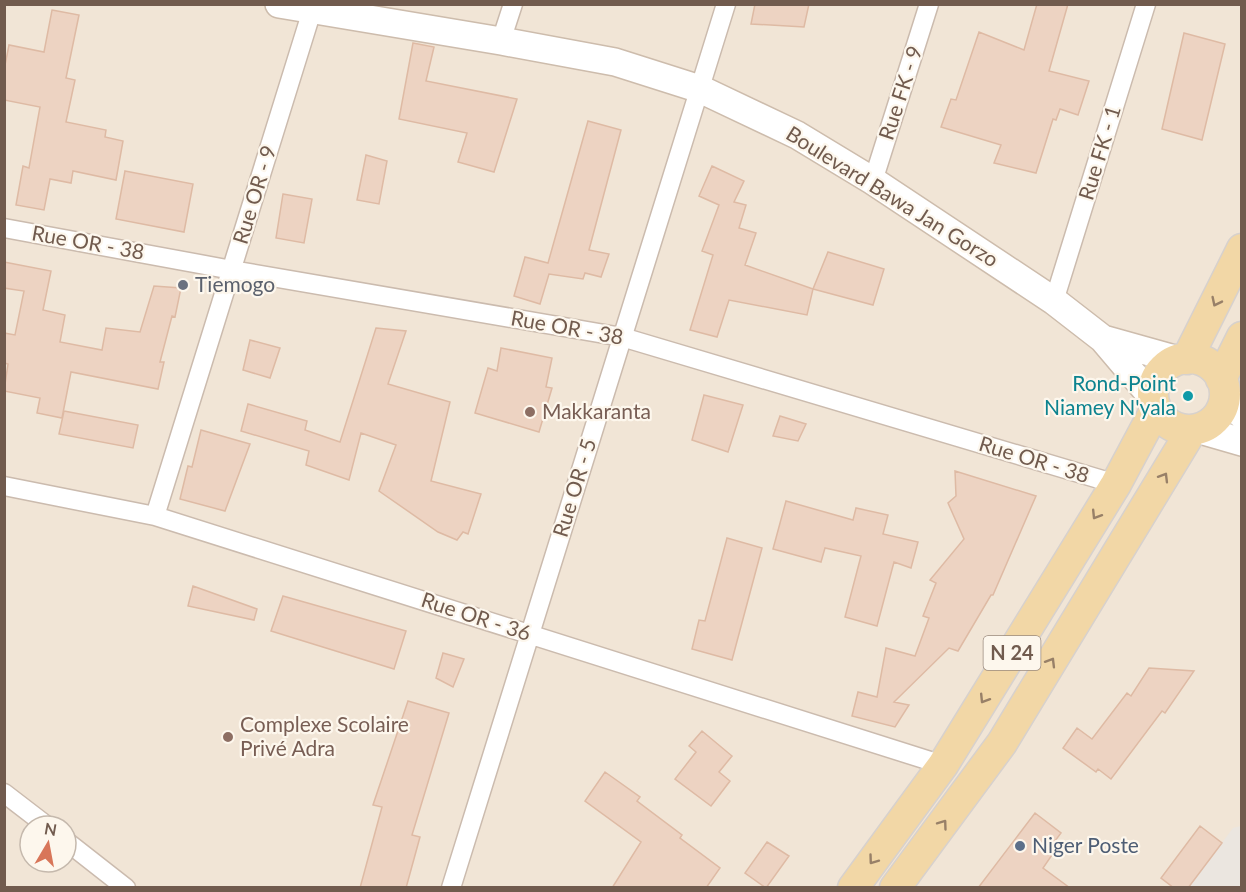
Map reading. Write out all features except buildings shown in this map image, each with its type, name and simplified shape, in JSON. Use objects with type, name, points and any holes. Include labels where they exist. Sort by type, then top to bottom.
[{"type":"main road","name":"Boulevard Bawa Jan Gorzo","points":[[279,4],[313,8],[615,62],[699,89],[797,135],[873,181],[1054,301],[1103,339],[1154,403]]},
{"type":"main road","points":[[1183,359],[1242,249]]},
{"type":"main road","points":[[1195,430],[1213,421],[1229,397],[1242,337]]},
{"type":"main road","name":"Boulevard Bawa Jan Gorzo","points":[[1103,339],[1183,359]]},
{"type":"main road","points":[[1229,397],[1215,370],[1198,360],[1183,359],[1162,370],[1156,378],[1154,403],[1162,418],[1171,426],[1242,442]]},
{"type":"main road","name":"N 24","points":[[853,888],[943,765],[1116,484],[1154,403]]},
{"type":"main road","name":"N 24","points":[[895,888],[1002,743],[1195,430]]},
{"type":"street","points":[[501,41],[513,4]]},
{"type":"street","name":"Rue OR - 5","points":[[451,888],[726,4]]},
{"type":"street","name":"Rue FK - 9","points":[[873,181],[929,4]]},
{"type":"street","name":"Rue FK - 1","points":[[1054,301],[1146,4]]},
{"type":"street","name":"Rue OR - 9","points":[[155,516],[313,8]]},
{"type":"street","name":"Rue OR - 38","points":[[4,228],[232,270],[622,336],[1116,484]]},
{"type":"street","name":"Rue OR - 36","points":[[4,486],[155,516],[943,765]]},
{"type":"street","points":[[4,793],[31,814]]},
{"type":"street","points":[[78,850],[126,888]]},
{"type":"shaded area","points":[[5,5],[1241,5],[1241,887],[5,888]]},
{"type":"shaded area","points":[[1241,826],[1241,887],[1189,887],[1233,828]]},
{"type":"place","name":"Tiemogo","points":[[183,285]]},
{"type":"place","name":"Rond-Point Niamey N'yala","points":[[1188,396]]},
{"type":"place","name":"Makkaranta","points":[[530,412]]},
{"type":"place","name":"Complexe Scolaire Privé Adra","points":[[228,737]]},
{"type":"place","name":"Niger Poste","points":[[1020,846]]}]
